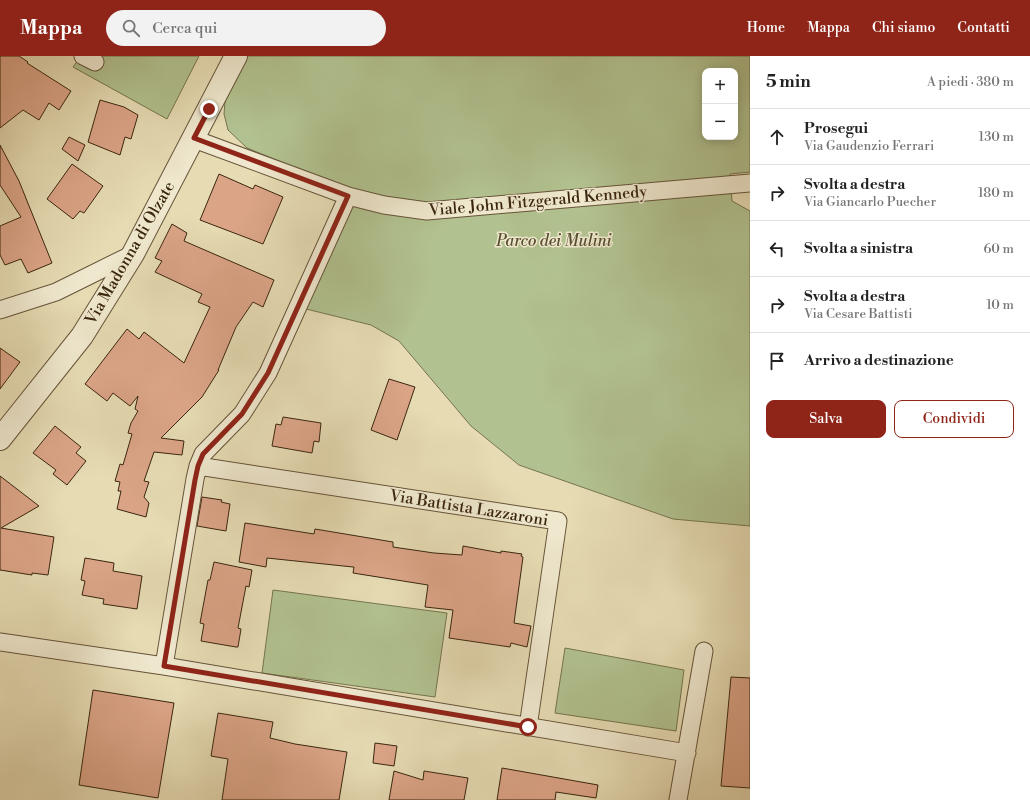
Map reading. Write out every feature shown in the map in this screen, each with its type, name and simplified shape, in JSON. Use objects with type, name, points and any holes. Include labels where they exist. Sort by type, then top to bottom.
[{"type":"street","name":"Via Madonna di Olzate","points":[[0,439],[82,336],[133,254],[236,56]]},
{"type":"street","name":"Viale John Fitzgerald Kennedy","points":[[194,138],[348,196],[384,205],[427,211],[750,183]]},
{"type":"street","points":[[164,666],[198,466],[203,454],[242,414],[268,373],[348,196]]},
{"type":"street","points":[[0,310],[56,292],[133,254]]},
{"type":"street","name":"Via Battista Lazzaroni","points":[[198,466],[558,522],[528,727]]},
{"type":"street","points":[[0,642],[164,666],[686,753]]},
{"type":"street","points":[[678,800],[704,651]]},
{"type":"green space","points":[[81,56],[199,56],[167,119],[73,67]]},
{"type":"green space","name":"Parco dei Mulini","points":[[244,56],[750,56],[750,172],[730,174],[732,201],[750,211],[750,526],[673,519],[519,465],[471,426],[399,341],[371,325],[294,306],[333,213],[343,185],[320,178],[247,148],[228,130],[224,114],[226,90]]},
{"type":"green space","points":[[273,590],[447,613],[435,697],[262,673]]},
{"type":"green space","points":[[565,648],[684,670],[676,731],[555,713]]},
{"type":"building","points":[[0,56],[19,56],[28,62],[27,63],[71,91],[59,110],[49,103],[39,120],[23,110],[0,128]]},
{"type":"building","points":[[100,100],[124,107],[138,115],[131,139],[125,137],[120,155],[88,142]]},
{"type":"building","points":[[69,137],[85,145],[78,161],[62,149]]},
{"type":"building","points":[[0,145],[19,181],[52,263],[28,273],[21,259],[5,265],[0,255],[0,226],[21,217],[0,185]]},
{"type":"building","points":[[72,164],[103,186],[84,213],[80,211],[73,219],[47,199]]},
{"type":"building","points":[[219,174],[253,189],[255,185],[283,197],[263,244],[200,220]]},
{"type":"building","points":[[172,224],[187,233],[184,241],[274,280],[263,307],[253,302],[236,327],[219,370],[202,397],[161,438],[184,441],[182,455],[154,452],[144,481],[149,482],[144,497],[149,503],[146,517],[117,509],[121,491],[118,491],[120,482],[115,481],[120,464],[123,465],[132,434],[128,433],[131,423],[138,411],[135,409],[138,396],[130,406],[113,393],[107,401],[85,384],[127,329],[139,339],[144,332],[184,363],[210,307],[198,302],[202,294],[155,272],[162,261],[155,258]]},
{"type":"building","points":[[0,348],[20,362],[0,389]]},
{"type":"building","points":[[389,379],[415,387],[397,440],[371,430]]},
{"type":"building","points":[[283,417],[321,423],[319,442],[314,441],[312,453],[272,446],[276,424],[281,425]]},
{"type":"building","points":[[55,426],[81,447],[76,453],[86,461],[67,485],[53,474],[56,470],[33,453]]},
{"type":"building","points":[[0,476],[39,506],[1,528],[54,537],[48,575],[32,573],[32,575],[0,570]]},
{"type":"building","points":[[202,497],[222,500],[221,502],[230,504],[226,531],[197,526]]},
{"type":"building","points":[[245,523],[314,534],[315,529],[393,542],[393,547],[434,553],[462,555],[463,546],[501,553],[501,551],[522,554],[521,556],[523,557],[514,623],[531,626],[527,647],[511,643],[510,647],[449,638],[453,610],[425,607],[428,585],[353,573],[354,567],[267,558],[266,567],[239,562]]},
{"type":"building","points":[[85,558],[114,563],[113,571],[142,576],[137,609],[103,604],[104,599],[82,595],[85,581],[81,580]]},
{"type":"building","points":[[214,562],[252,570],[249,587],[246,586],[238,628],[241,629],[238,647],[201,641],[204,624],[200,623],[208,580],[210,580]]},
{"type":"building","points":[[731,677],[750,678],[750,788],[721,786]]},
{"type":"building","points":[[93,690],[174,703],[158,798],[79,785]]},
{"type":"building","points":[[218,713],[273,722],[270,738],[295,744],[347,752],[339,800],[222,800],[228,759],[211,756]]},
{"type":"building","points":[[375,743],[397,746],[394,766],[373,763]]},
{"type":"building","points":[[502,768],[598,785],[596,798],[556,792],[555,800],[497,800]]},
{"type":"building","points":[[394,771],[423,780],[424,771],[468,778],[464,800],[389,800]]},
{"type":"route","points":[[209,109],[194,138],[348,196],[268,373],[242,414],[203,454],[198,466],[164,666],[528,727]]}]
